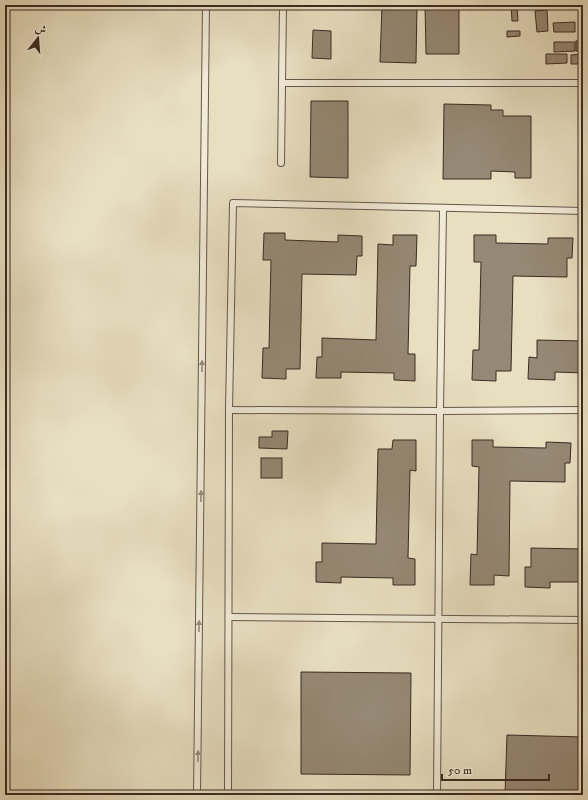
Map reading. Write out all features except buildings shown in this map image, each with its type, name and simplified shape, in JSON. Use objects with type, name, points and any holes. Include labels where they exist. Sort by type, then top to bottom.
[{"type":"lane","points":[[197,795],[206,5]]},
{"type":"lane","points":[[281,163],[283,5]]},
{"type":"lane","points":[[282,83],[583,83]]},
{"type":"lane","points":[[228,795],[229,410],[233,203],[583,211]]},
{"type":"lane","points":[[437,795],[443,209]]},
{"type":"lane","points":[[229,410],[583,410]]},
{"type":"lane","points":[[229,616],[583,620]]}]
